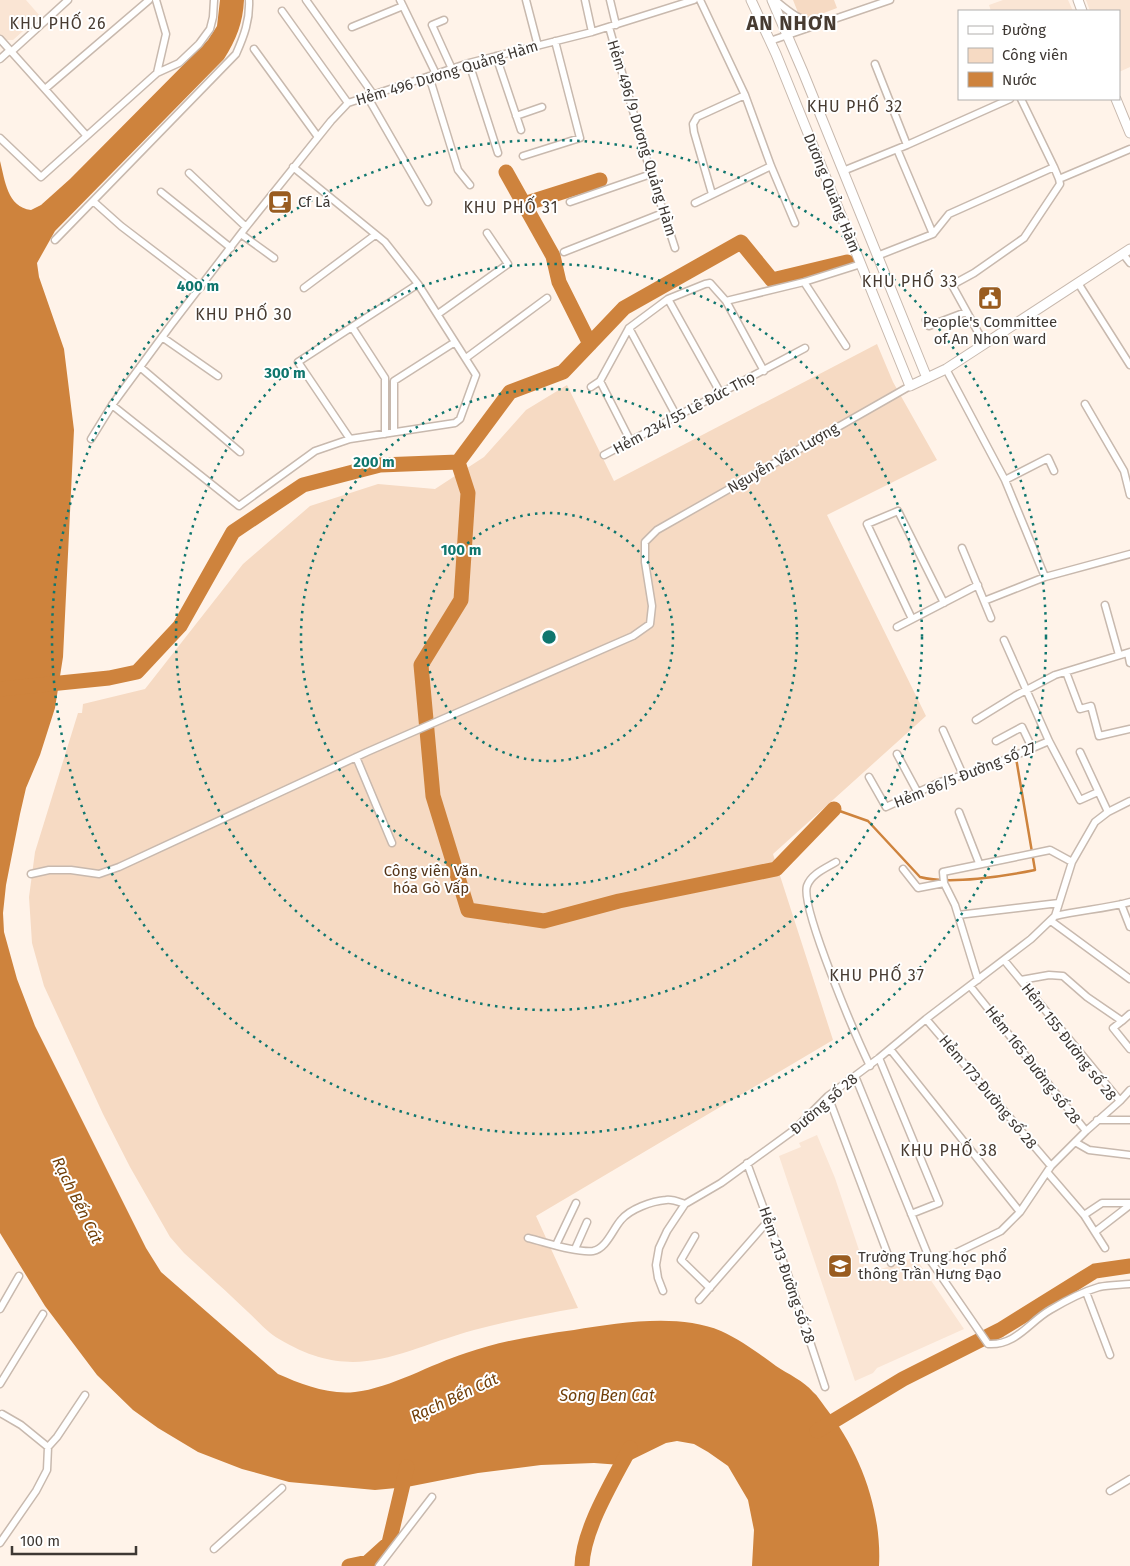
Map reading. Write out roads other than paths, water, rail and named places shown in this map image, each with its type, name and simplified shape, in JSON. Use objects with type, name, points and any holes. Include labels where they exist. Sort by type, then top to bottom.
[{"type":"street","points":[[0,59],[68,0]]},
{"type":"street","points":[[45,89],[149,0]]},
{"type":"street","points":[[156,0],[166,34],[157,73]]},
{"type":"street","points":[[0,138],[41,177],[157,73],[179,63],[199,44],[210,29],[214,0]]},
{"type":"street","points":[[55,240],[236,54],[246,32],[250,14],[249,0]]},
{"type":"street","points":[[306,0],[370,95],[428,202]]},
{"type":"street","points":[[526,0],[538,46]]},
{"type":"street","points":[[585,0],[592,32]]},
{"type":"street","name":"Hẻm 496/9 Dương Quảng Hàm","points":[[610,0],[612,26],[651,174],[675,248]]},
{"type":"street","name":"Hẻm 496 Dương Quảng Hàm","points":[[92,439],[112,406],[140,367],[240,234],[293,167],[348,103],[469,63],[592,32],[694,0]]},
{"type":"street","points":[[700,0],[744,95],[795,223]]},
{"type":"street","name":"Dương Quảng Hàm","points":[[751,0],[770,42],[910,386]]},
{"type":"street","points":[[773,0],[804,21],[816,23],[829,22]]},
{"type":"street","name":"Dương Quảng Hàm","points":[[773,0],[927,378]]},
{"type":"street","points":[[770,42],[890,0]]},
{"type":"street","points":[[352,27],[402,3],[433,75],[458,170],[470,185]]},
{"type":"street","points":[[282,11],[348,103]]},
{"type":"street","points":[[444,20],[432,25],[452,69]]},
{"type":"street","points":[[0,39],[86,135]]},
{"type":"street","points":[[523,156],[580,138],[555,41]]},
{"type":"street","points":[[254,49],[318,137]]},
{"type":"street","points":[[496,56],[521,130]]},
{"type":"street","points":[[469,63],[498,153]]},
{"type":"street","points":[[875,64],[907,145]]},
{"type":"street","points":[[712,194],[693,124],[697,117],[744,95]]},
{"type":"street","points":[[843,172],[1008,100]]},
{"type":"street","points":[[984,343],[952,285],[974,273],[1024,238],[1060,184],[1060,179],[1021,100]]},
{"type":"street","points":[[1116,100],[1130,133]]},
{"type":"street","points":[[516,116],[542,107]]},
{"type":"street","points":[[897,149],[933,234]]},
{"type":"street","points":[[1060,179],[1130,149]]},
{"type":"street","points":[[695,203],[771,166]]},
{"type":"street","points":[[112,406],[236,504],[242,505],[315,451],[350,439],[455,422],[460,419],[476,375],[438,314],[418,284],[385,242],[293,167]]},
{"type":"street","points":[[877,256],[933,234],[949,214],[1054,167]]},
{"type":"street","points":[[189,173],[246,227]]},
{"type":"street","points":[[570,202],[651,174]]},
{"type":"street","points":[[161,192],[231,248]]},
{"type":"street","points":[[93,201],[121,226],[201,287]]},
{"type":"street","points":[[564,252],[663,213]]},
{"type":"street","points":[[240,234],[274,258]]},
{"type":"street","points":[[438,314],[508,264],[487,234]]},
{"type":"street","points":[[304,288],[376,235]]},
{"type":"street","points":[[1126,251],[1130,263]]},
{"type":"street","name":"Nguyễn Văn Lượng","points":[[356,757],[633,636],[650,624],[652,606],[645,562],[645,542],[657,530],[910,386],[946,369],[1126,251]]},
{"type":"street","points":[[726,301],[804,282],[861,264]]},
{"type":"street","points":[[804,282],[846,346]]},
{"type":"street","name":"Hẻm 234/55 Lê Đức Thọ","points":[[668,299],[710,283],[726,301],[764,371]]},
{"type":"street","points":[[1078,283],[1130,364]]},
{"type":"street","points":[[350,439],[298,362],[418,284]]},
{"type":"street","points":[[466,358],[547,298]]},
{"type":"street","points":[[591,387],[600,381],[629,328],[668,299],[720,394]]},
{"type":"street","points":[[926,320],[928,326],[966,312]]},
{"type":"street","points":[[352,327],[385,378],[385,434]]},
{"type":"street","points":[[629,328],[677,417]]},
{"type":"street","points":[[162,337],[218,376]]},
{"type":"street","points":[[394,381],[455,342]]},
{"type":"street","name":"Hẻm 234/55 Lê Đức Thọ","points":[[604,455],[805,348]]},
{"type":"street","points":[[140,367],[240,452]]},
{"type":"street","points":[[946,369],[1005,480],[1045,577]]},
{"type":"street","points":[[385,378],[394,381]]},
{"type":"street","points":[[394,381],[394,432]]},
{"type":"street","points":[[600,381],[631,442]]},
{"type":"street","points":[[1085,404],[1124,472],[1130,495]]},
{"type":"street","points":[[1005,480],[1048,458],[1054,471]]},
{"type":"street","points":[[912,619],[868,524],[898,511],[944,603]]},
{"type":"street","points":[[962,548],[991,618]]},
{"type":"street","points":[[984,601],[1045,577],[1130,554]]},
{"type":"street","points":[[897,627],[978,586]]},
{"type":"street","points":[[1106,604],[1119,655]]},
{"type":"street","points":[[1004,640],[1049,741],[1080,800],[1098,792]]},
{"type":"street","points":[[976,720],[1055,675],[1129,652],[1130,663]]},
{"type":"street","points":[[1066,672],[1080,709],[1091,706],[1100,736],[1130,729]]},
{"type":"street","points":[[996,741],[1022,727],[1032,748]]},
{"type":"street","points":[[943,730],[963,775]]},
{"type":"street","name":"Hẻm 86/5 Đường số 27","points":[[869,776],[886,807],[940,782],[963,775],[1049,741]]},
{"type":"street","points":[[1080,752],[1108,812]]},
{"type":"street","points":[[897,754],[918,793]]},
{"type":"street","points":[[31,874],[49,870],[71,870],[99,874],[119,867],[356,757],[392,843]]},
{"type":"street","points":[[1053,919],[1072,862],[1095,822],[1108,812],[1130,801]]},
{"type":"street","points":[[959,812],[978,863]]},
{"type":"street","points":[[978,980],[955,905],[944,883],[943,872],[978,863],[1050,850],[1072,862]]},
{"type":"street","points":[[836,862],[811,878],[806,888],[808,905],[833,980],[870,1066]]},
{"type":"street","points":[[903,869],[918,888],[944,883]]},
{"type":"street","points":[[1053,919],[1077,910],[1095,909],[1130,902]]},
{"type":"street","points":[[958,915],[1059,903]]},
{"type":"street","points":[[1121,904],[1130,927]]},
{"type":"street","points":[[1053,919],[1130,979]]},
{"type":"street","name":"Đường số 28","points":[[663,1291],[656,1265],[660,1248],[667,1230],[685,1204],[721,1183],[794,1130],[828,1096],[870,1066],[926,1018],[1032,939],[1053,919]]},
{"type":"street","name":"Hẻm 155 Đường số 28","points":[[1004,960],[1120,1101],[1097,1120]]},
{"type":"street","points":[[1021,980],[1049,975],[1063,976],[1087,997],[1122,1021]]},
{"type":"street","name":"Hẻm 165 Đường số 28","points":[[970,986],[1086,1131],[1097,1120]]},
{"type":"street","points":[[1130,1014],[1113,1028],[1130,1049]]},
{"type":"street","name":"Hẻm 173 Đường số 28","points":[[926,1018],[1049,1169],[1084,1215],[1105,1248]]},
{"type":"street","points":[[890,1049],[1020,1212]]},
{"type":"street","points":[[880,1058],[939,1203],[911,1214]]},
{"type":"street","points":[[855,1076],[932,1264],[988,1344],[999,1345],[1022,1333],[1048,1311],[1086,1292],[1101,1287],[1130,1284]]},
{"type":"street","points":[[1120,1101],[1130,1090]]},
{"type":"street","points":[[828,1096],[891,1263]]},
{"type":"street","points":[[1120,1101],[1130,1100]]},
{"type":"street","points":[[1097,1120],[1130,1120]]},
{"type":"street","points":[[932,1264],[1001,1231],[1020,1212],[1049,1169],[1086,1131]]},
{"type":"street","points":[[1075,1142],[1089,1150],[1130,1155]]},
{"type":"street","name":"Hẻm 213 Đường số 28","points":[[747,1163],[786,1269],[825,1387]]},
{"type":"street","points":[[528,1238],[575,1249],[593,1251],[602,1246],[622,1218],[633,1211],[648,1204],[667,1200],[685,1204]]},
{"type":"street","points":[[556,1245],[576,1203]]},
{"type":"street","points":[[1084,1215],[1102,1203],[1130,1204]]},
{"type":"street","points":[[1095,1232],[1130,1204]]},
{"type":"street","points":[[699,1300],[768,1220]]},
{"type":"street","points":[[575,1249],[588,1222]]},
{"type":"street","points":[[695,1236],[681,1260],[710,1288]]},
{"type":"street","points":[[0,1309],[19,1276]]},
{"type":"street","points":[[1086,1292],[1110,1355]]},
{"type":"street","points":[[0,1384],[43,1314]]},
{"type":"street","points":[[0,1543],[36,1490],[47,1470],[48,1447],[57,1437],[85,1395]]},
{"type":"street","points":[[2,1414],[22,1425],[48,1447]]},
{"type":"street","points":[[1110,1491],[1130,1479]]},
{"type":"street","points":[[214,1549],[282,1488]]},
{"type":"street","points":[[379,1566],[432,1497]]},
{"type":"water","name":"Song Ben Cat","points":[[220,0],[244,0],[238,31],[224,59],[55,231],[37,263],[39,277],[64,349],[74,430],[63,657],[55,708],[40,755],[26,788],[6,885],[3,913],[4,932],[17,979],[35,1026],[146,1248],[161,1272],[278,1374],[305,1385],[325,1390],[355,1392],[383,1386],[466,1353],[492,1345],[560,1332],[648,1321],[686,1322],[721,1331],[805,1384],[819,1399],[837,1424],[849,1443],[866,1482],[877,1524],[879,1566],[752,1566],[754,1530],[748,1500],[728,1466],[694,1444],[677,1441],[666,1443],[621,1465],[594,1463],[541,1465],[478,1473],[407,1487],[375,1490],[289,1482],[242,1469],[198,1452],[158,1428],[133,1410],[97,1375],[45,1306],[0,1233],[0,161],[8,192],[17,204],[31,210],[41,205],[70,179],[208,40],[217,26]]},
{"type":"waterway","points":[[506,172],[553,256],[559,282],[590,344]]},
{"type":"waterway","points":[[524,204],[600,180]]},
{"type":"waterway","points":[[458,462],[510,392],[563,372],[624,308],[741,242],[772,280],[847,262]]},
{"type":"waterway","points":[[0,689],[109,678],[137,672],[180,626],[233,532],[303,485],[380,465],[458,462],[468,493],[461,600],[421,665],[433,796],[468,910],[544,921],[619,901],[776,869],[834,809]]},
{"type":"waterway","points":[[834,809],[868,821],[920,877],[961,880],[1035,870],[1014,746]]},
{"type":"waterway","points":[[817,1431],[903,1379],[1000,1330],[1095,1271],[1130,1266]]},
{"type":"waterway","points":[[582,1566],[593,1521],[630,1448]]},
{"type":"waterway","points":[[349,1566],[368,1562],[389,1543],[407,1467]]},
{"type":"place","name":"Cf Lá","points":[[280,202]]},
{"type":"place","name":"People's Committee of An Nhon ward","points":[[990,298]]},
{"type":"place","name":"Trường Trung học phổ thông Trần Hưng Đạo","points":[[840,1266]]},
{"type":"district","name":"KHU PHỐ 26","points":[[58,23]]},
{"type":"district","name":"AN NHƠN","points":[[792,23]]},
{"type":"district","name":"KHU PHỐ 32","points":[[855,106]]},
{"type":"district","name":"KHU PHỐ 31","points":[[511,207]]},
{"type":"district","name":"KHU PHỐ 33","points":[[910,281]]},
{"type":"district","name":"KHU PHỐ 30","points":[[244,314]]},
{"type":"district","name":"KHU PHỐ 37","points":[[877,975]]},
{"type":"district","name":"KHU PHỐ 38","points":[[949,1150]]},
{"type":"park label","name":"Công viên Văn hóa Gò Vấp","points":[[431,880]]},
{"type":"water label","name":"Rạch Bến Cát","points":[[78,1200]]},
{"type":"water label","name":"Rạch Bến Cát","points":[[454,1397]]}]
